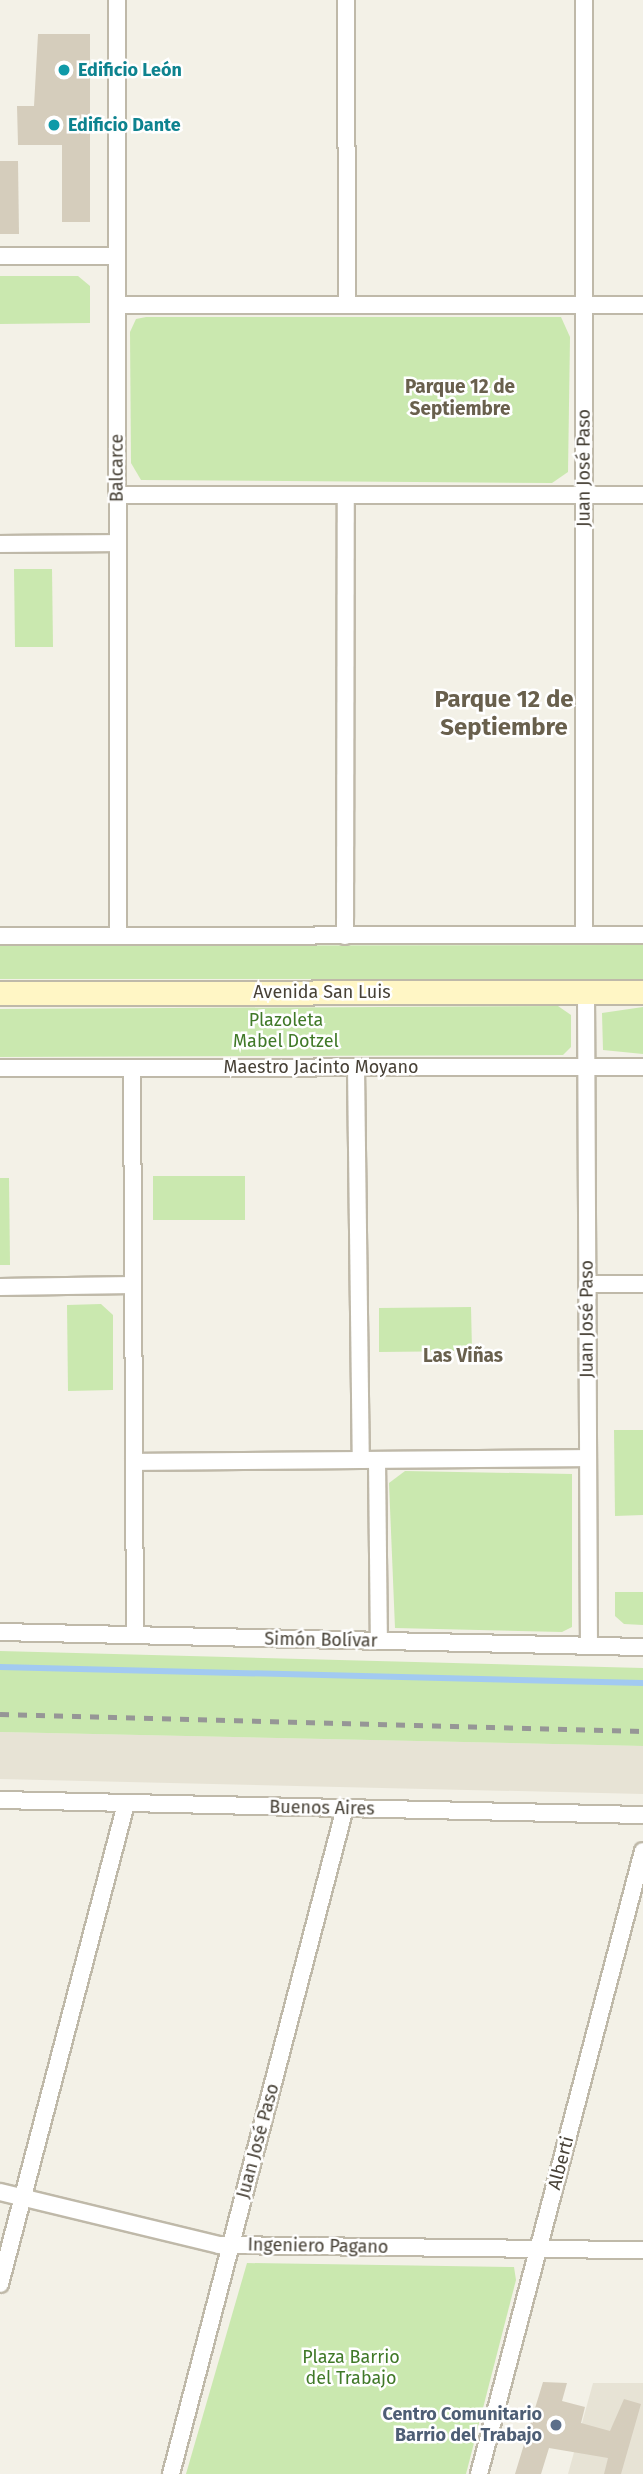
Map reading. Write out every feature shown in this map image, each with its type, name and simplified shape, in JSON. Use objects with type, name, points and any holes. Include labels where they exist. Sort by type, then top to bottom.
[{"type":"main road","name":"Avenida San Luis","points":[[0,993],[643,992]]},
{"type":"street","name":"Balcarce","points":[[117,0],[118,936]]},
{"type":"street","points":[[346,0],[347,305]]},
{"type":"street","name":"Juan José Paso","points":[[584,0],[584,935]]},
{"type":"street","points":[[0,256],[117,256]]},
{"type":"street","points":[[117,305],[643,305]]},
{"type":"street","points":[[118,495],[643,495]]},
{"type":"street","points":[[345,936],[346,495]]},
{"type":"street","points":[[0,544],[118,543]]},
{"type":"street","points":[[0,936],[643,935]]},
{"type":"street","name":"Juan José Paso","points":[[586,992],[589,1646]]},
{"type":"street","points":[[356,1067],[369,1460],[379,1641]]},
{"type":"street","name":"Maestro Jacinto Moyano","points":[[0,1068],[643,1067]]},
{"type":"street","points":[[132,1068],[135,1635]]},
{"type":"street","points":[[587,1284],[643,1284]]},
{"type":"street","points":[[0,1287],[134,1285]]},
{"type":"street","points":[[134,1462],[588,1458]]},
{"type":"street","name":"Simón Bolívar","points":[[0,1632],[643,1647]]},
{"type":"street","name":"Buenos Aires","points":[[0,1800],[643,1815]]},
{"type":"street","points":[[0,2284],[126,1803]]},
{"type":"street","name":"Juan José Paso","points":[[171,2474],[345,1808]]},
{"type":"street","name":"Alberti","points":[[479,2474],[643,1851]]},
{"type":"street","name":"Ingeniero Pagano","points":[[0,2192],[231,2245],[643,2250]]},
{"type":"shaded area","points":[[0,1732],[643,1746],[643,1794],[0,1779]]},
{"type":"shaded area","points":[[593,2383],[643,2383],[643,2474],[568,2474]]},
{"type":"green space","points":[[0,276],[78,276],[90,286],[90,323],[0,324]]},
{"type":"green space","points":[[561,317],[570,337],[568,472],[552,483],[141,480],[131,463],[130,332],[136,319]]},
{"type":"green space","points":[[14,569],[52,569],[53,647],[15,647]]},
{"type":"green space","points":[[643,945],[643,979],[0,979],[0,946]]},
{"type":"green space","name":"Plazoleta Mabel Dotzel","points":[[558,1006],[571,1015],[571,1047],[563,1055],[0,1057],[0,1009]]},
{"type":"green space","points":[[643,1007],[643,1054],[603,1050],[602,1013]]},
{"type":"green space","points":[[153,1176],[245,1176],[245,1220],[153,1220]]},
{"type":"green space","points":[[0,1178],[9,1178],[10,1265],[0,1265]]},
{"type":"green space","points":[[101,1304],[113,1315],[113,1390],[68,1391],[67,1305]]},
{"type":"green space","points":[[471,1307],[472,1351],[379,1352],[379,1308]]},
{"type":"green space","points":[[614,1430],[643,1430],[643,1515],[615,1516]]},
{"type":"green space","points":[[405,1471],[572,1474],[572,1627],[562,1632],[395,1628],[389,1483]]},
{"type":"green space","points":[[615,1592],[643,1592],[643,1625],[624,1624],[615,1616]]},
{"type":"green space","points":[[0,1651],[643,1668],[643,1746],[0,1732]]},
{"type":"green space","name":"Plaza Barrio del Trabajo","points":[[247,2263],[514,2267],[516,2280],[466,2474],[186,2474]]},
{"type":"building","points":[[38,34],[90,34],[90,222],[62,222],[62,145],[18,145],[17,106],[34,106]]},
{"type":"building","points":[[0,161],[18,161],[19,234],[0,234]]},
{"type":"building","points":[[543,2382],[567,2383],[562,2401],[585,2407],[581,2423],[610,2431],[624,2399],[641,2404],[621,2474],[604,2474],[608,2458],[549,2448],[541,2474],[515,2474]]},
{"type":"waterway","points":[[0,1667],[643,1683]]},
{"type":"railway","points":[[0,1714],[643,1731]]},
{"type":"place","name":"Edificio León","points":[[64,70]]},
{"type":"place","name":"Edificio Dante","points":[[54,125]]},
{"type":"place","name":"Centro Comunitario Barrio del Trabajo","points":[[556,2425]]},
{"type":"district","name":"Parque 12 de Septiembre","points":[[460,398]]},
{"type":"district","name":"Parque 12 de Septiembre","points":[[504,714]]},
{"type":"district","name":"Las Viñas","points":[[463,1356]]}]
